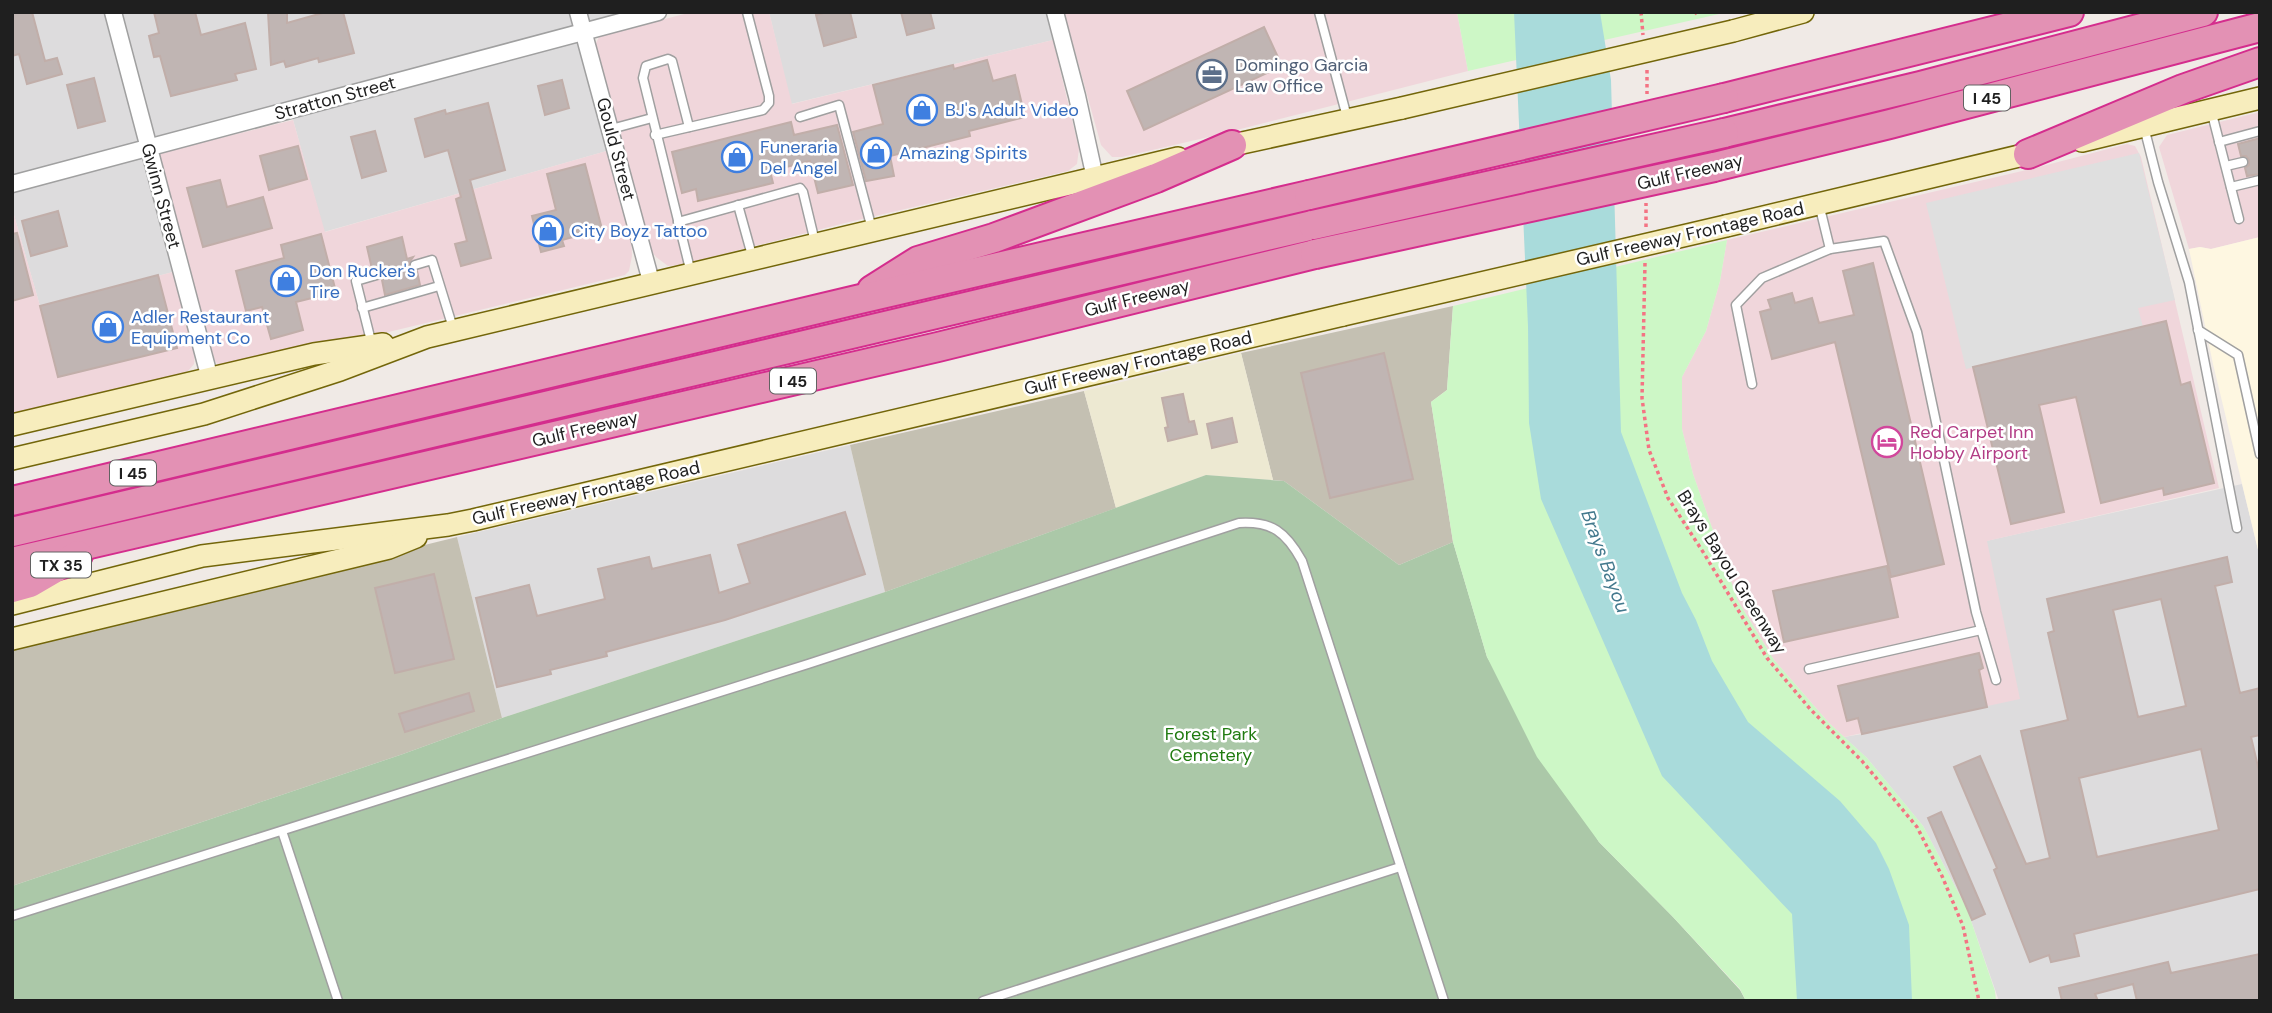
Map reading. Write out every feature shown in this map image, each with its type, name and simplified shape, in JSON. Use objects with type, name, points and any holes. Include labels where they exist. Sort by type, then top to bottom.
[{"type":"highway","name":"I 45","points":[[12,501],[856,300],[1724,98],[2069,12]]},
{"type":"highway","name":"Gulf Freeway","points":[[12,532],[1313,225],[1724,133],[1920,86],[2203,12]]},
{"type":"highway","name":"Gulf Freeway","points":[[12,562],[938,347],[1315,254],[1714,167],[2260,27]]},
{"type":"highway","points":[[2028,154],[2183,89],[2260,62]]},
{"type":"highway","points":[[856,300],[918,261],[994,238],[1156,178],[1232,145]]},
{"type":"highway","name":"TX 35","points":[[12,588],[30,583],[108,539]]},
{"type":"main road","points":[[12,425],[314,354],[454,331],[1232,145],[1733,31],[1803,12]]},
{"type":"main road","name":"Gulf Freeway Frontage Road","points":[[12,604],[202,556],[448,525],[2260,99]]},
{"type":"main road","points":[[12,459],[204,414],[340,370],[427,337]]},
{"type":"main road","points":[[12,639],[389,548],[448,525]]},
{"type":"street","name":"Gwinn Street","points":[[113,12],[210,379]]},
{"type":"street","name":"Gould Street","points":[[578,12],[652,285]]},
{"type":"street","name":"Stratton Street","points":[[12,184],[658,12]]},
{"type":"street","points":[[1055,12],[1095,178]]},
{"type":"lane","points":[[655,135],[764,110],[769,103],[769,96],[747,12]]},
{"type":"lane","points":[[1319,12],[1348,120]]},
{"type":"lane","points":[[689,127],[675,65],[668,59],[646,66],[643,72],[655,135],[692,275]]},
{"type":"lane","points":[[800,117],[839,104],[873,232]]},
{"type":"lane","points":[[2211,110],[2239,219]]},
{"type":"lane","points":[[611,129],[652,118]]},
{"type":"lane","points":[[2144,127],[2158,183],[2189,282],[2237,528]]},
{"type":"lane","points":[[2219,142],[2260,131]]},
{"type":"lane","points":[[2227,166],[2243,162]]},
{"type":"lane","points":[[2231,187],[2260,180]]},
{"type":"lane","points":[[678,222],[800,188],[816,246]]},
{"type":"lane","points":[[1819,204],[1830,249]]},
{"type":"lane","points":[[738,205],[753,261]]},
{"type":"lane","points":[[1752,384],[1736,304],[1762,278],[1830,249],[1884,241],[1917,332],[1981,630],[1996,680]]},
{"type":"lane","points":[[415,265],[432,260],[454,331]]},
{"type":"lane","points":[[372,345],[356,281],[380,274]]},
{"type":"lane","points":[[362,308],[439,286]]},
{"type":"lane","points":[[2198,330],[2238,355],[2260,454]]},
{"type":"lane","points":[[12,916],[808,664],[1239,523],[1259,522],[1289,538],[1302,561],[1444,1001]]},
{"type":"lane","points":[[1809,669],[1981,630]]},
{"type":"lane","points":[[282,831],[338,1001]]},
{"type":"lane","points":[[983,1001],[1400,867]]},
{"type":"path","points":[[1642,12],[1644,38]]},
{"type":"path","points":[[1646,64],[1647,103]]},
{"type":"path","points":[[1646,197],[1646,237]]},
{"type":"path","name":"Brays Bayou Greenway","points":[[1645,250],[1642,398],[1649,450],[1668,498],[1767,658],[1811,710],[1862,761],[1917,827],[1963,926],[1979,1001]]},
{"type":"shaded area","points":[[12,12],[637,12],[576,28],[610,150],[324,232],[289,105],[140,144],[173,272],[40,306],[12,208]]},
{"type":"shaded area","points":[[692,12],[769,12],[792,104],[1053,40],[1079,149],[1077,164],[1068,171],[668,266],[650,249],[594,47],[603,35]]},
{"type":"shaded area","points":[[769,12],[1046,12],[1053,40],[791,104]]},
{"type":"shaded area","points":[[1064,12],[1457,12],[1468,71],[1213,136],[1112,157],[1101,145]]},
{"type":"shaded area","points":[[2260,112],[2260,237],[2211,249],[2189,249],[2159,147],[2167,135]]},
{"type":"shaded area","points":[[293,120],[325,232],[610,150],[631,233],[632,256],[629,271],[625,275],[347,342],[220,367],[215,361],[160,154]]},
{"type":"shaded area","points":[[2127,144],[2135,146],[2141,157],[2219,488],[1987,541],[2020,699],[1844,737],[1774,660],[1738,601],[1693,474],[1682,429],[1682,377],[1706,331],[1720,281],[1727,240]]},
{"type":"shaded area","points":[[2139,153],[2175,300],[2138,308],[2143,327],[1966,369],[1926,203]]},
{"type":"shaded area","points":[[12,208],[40,306],[173,272],[195,353],[194,364],[188,371],[178,376],[12,415]]},
{"type":"shaded area","points":[[2260,237],[2260,558],[2213,364],[2189,249],[2211,249]]},
{"type":"shaded area","points":[[1453,306],[1447,390],[1431,402],[1453,542],[1399,565],[1284,481],[1273,480],[1241,353]]},
{"type":"shaded area","points":[[1241,353],[1273,480],[1206,475],[1116,508],[1084,391]]},
{"type":"shaded area","points":[[1084,391],[1116,508],[885,592],[850,445]]},
{"type":"shaded area","points":[[850,445],[885,592],[502,718],[457,537]]},
{"type":"shaded area","points":[[2242,484],[2260,558],[2260,1001],[1999,1001],[1967,909],[1923,826],[1867,758],[1844,737],[1862,734],[1986,541]]},
{"type":"shaded area","points":[[457,537],[502,718],[12,886],[12,647]]},
{"type":"green space","points":[[1457,12],[1728,12],[1468,71]]},
{"type":"green space","points":[[1727,240],[1720,281],[1706,331],[1682,377],[1682,429],[1693,474],[1738,601],[1774,660],[1829,723],[1867,758],[1923,826],[1967,909],[1996,1001],[1746,1001],[1740,989],[1599,842],[1537,757],[1487,657],[1453,542],[1431,402],[1447,390],[1453,306]]},
{"type":"green space","name":"Forest Park Cemetery","points":[[1206,475],[1284,481],[1399,565],[1453,542],[1487,657],[1599,842],[1673,917],[1740,990],[1746,1001],[12,1001],[12,886],[502,718],[885,592]]},
{"type":"water","name":"Brays Bayou","points":[[1514,12],[1600,12],[1611,80],[1621,432],[1682,593],[1712,661],[1748,722],[1840,801],[1876,843],[1889,869],[1909,925],[1912,1001],[1797,1001],[1792,914],[1662,776],[1541,499],[1529,423],[1528,326]]},
{"type":"building","points":[[12,12],[32,12],[45,61],[57,58],[62,74],[27,84],[19,54],[12,56]]},
{"type":"building","points":[[154,12],[195,12],[201,35],[245,23],[256,69],[235,74],[237,80],[171,96],[160,56],[154,57],[149,36],[159,33]]},
{"type":"building","points":[[268,12],[287,12],[287,23],[326,12],[343,12],[354,53],[319,62],[318,58],[286,67],[284,61],[271,65]]},
{"type":"building","points":[[850,12],[856,37],[824,46],[816,15]]},
{"type":"building","points":[[901,12],[930,12],[934,28],[907,35]]},
{"type":"building","points":[[1264,27],[1282,66],[1144,130],[1127,91]]},
{"type":"building","points":[[987,60],[993,81],[1015,75],[1025,117],[969,131],[970,136],[890,156],[894,176],[866,181],[853,132],[883,124],[873,85],[953,65],[954,69]]},
{"type":"building","points":[[94,78],[105,121],[78,128],[67,85]]},
{"type":"building","points":[[562,80],[569,108],[545,115],[538,86]]},
{"type":"building","points":[[488,103],[505,170],[470,180],[491,258],[461,266],[455,244],[467,241],[456,199],[461,197],[448,150],[425,157],[415,119],[445,110],[446,114]]},
{"type":"building","name":"Funeraria Del Angel","points":[[791,122],[794,135],[837,125],[853,185],[818,193],[810,161],[770,171],[773,183],[698,201],[696,189],[682,193],[672,152]]},
{"type":"building","points":[[375,131],[386,171],[362,178],[351,137]]},
{"type":"building","points":[[2260,138],[2260,174],[2247,176],[2245,168],[2249,165],[2249,160],[2246,156],[2241,156],[2238,144]]},
{"type":"building","points":[[298,146],[307,179],[269,190],[260,156]]},
{"type":"building","points":[[585,164],[602,229],[562,240],[564,246],[541,252],[532,216],[556,210],[547,174]]},
{"type":"building","points":[[220,180],[227,207],[263,197],[272,228],[203,247],[187,188]]},
{"type":"building","points":[[58,211],[67,246],[31,256],[22,221]]},
{"type":"building","points":[[17,233],[33,295],[12,301],[12,234]]},
{"type":"building","name":"Don Rucker's Tire","points":[[321,234],[336,292],[296,302],[303,330],[271,339],[262,307],[246,311],[236,271],[284,258],[281,245]]},
{"type":"building","points":[[402,237],[407,259],[413,257],[409,267],[417,271],[420,285],[385,295],[382,280],[386,272],[381,268],[372,269],[367,247]]},
{"type":"building","name":"Red Carpet Inn Hobby Airport","points":[[1873,263],[1944,564],[1891,577],[1835,342],[1772,359],[1760,312],[1771,309],[1768,300],[1792,293],[1795,303],[1812,298],[1819,323],[1854,315],[1843,271]]},
{"type":"building","name":"Adler Restaurant Equipment Co","points":[[158,275],[177,348],[58,377],[40,306]]},
{"type":"building","points":[[2166,321],[2181,385],[2190,382],[2214,483],[2164,495],[2163,488],[2101,503],[2076,397],[2039,405],[2064,512],[2011,524],[1973,367]]},
{"type":"building","points":[[1384,353],[1413,479],[1330,498],[1301,373]]},
{"type":"building","points":[[1183,394],[1189,422],[1194,421],[1197,434],[1168,441],[1162,398]]},
{"type":"building","points":[[1232,418],[1237,442],[1212,448],[1207,424]]},
{"type":"building","points":[[845,512],[865,574],[725,620],[606,652],[607,656],[550,670],[551,674],[497,687],[476,598],[529,585],[537,616],[605,599],[598,569],[649,557],[652,569],[710,555],[719,593],[750,583],[738,545]]},
{"type":"building","points":[[2227,557],[2232,582],[2215,586],[2240,693],[2260,688],[2260,735],[2251,737],[2260,775],[2260,889],[2074,934],[2079,956],[2051,962],[2049,955],[2030,962],[1994,870],[1997,868],[1954,767],[1980,756],[2026,864],[2050,858],[2021,731],[2068,720],[2048,633],[2054,631],[2047,599]],"holes":[[[2161,599],[2186,706],[2138,717],[2113,610]],[[2201,749],[2219,830],[2097,857],[2079,778]]]},
{"type":"building","points":[[1887,566],[1898,617],[1784,642],[1773,591]]},
{"type":"building","points":[[434,574],[454,659],[395,673],[375,588]]},
{"type":"building","points":[[1979,653],[1983,668],[1979,670],[1987,707],[1862,734],[1858,718],[1847,721],[1838,686]]},
{"type":"building","points":[[469,693],[474,711],[405,732],[399,714]]},
{"type":"building","points":[[1941,812],[1985,914],[1972,920],[1928,818]]},
{"type":"building","points":[[2260,954],[2260,1001],[2137,1001],[2133,984],[2095,994],[2098,1001],[2062,1001],[2059,988],[2168,962],[2171,973]]},
{"type":"place","name":"Domingo Garcia Law Office","points":[[1212,75]]},
{"type":"place","name":"BJ's Adult Video","points":[[922,110]]},
{"type":"place","name":"Amazing Spirits","points":[[876,153]]},
{"type":"place","name":"Funeraria Del Angel","points":[[737,157]]},
{"type":"place","name":"City Boyz Tattoo","points":[[548,231]]},
{"type":"place","name":"Don Rucker's Tire","points":[[286,281]]},
{"type":"place","name":"Adler Restaurant Equipment Co","points":[[108,327]]},
{"type":"place","name":"Red Carpet Inn Hobby Airport","points":[[1887,442]]}]
